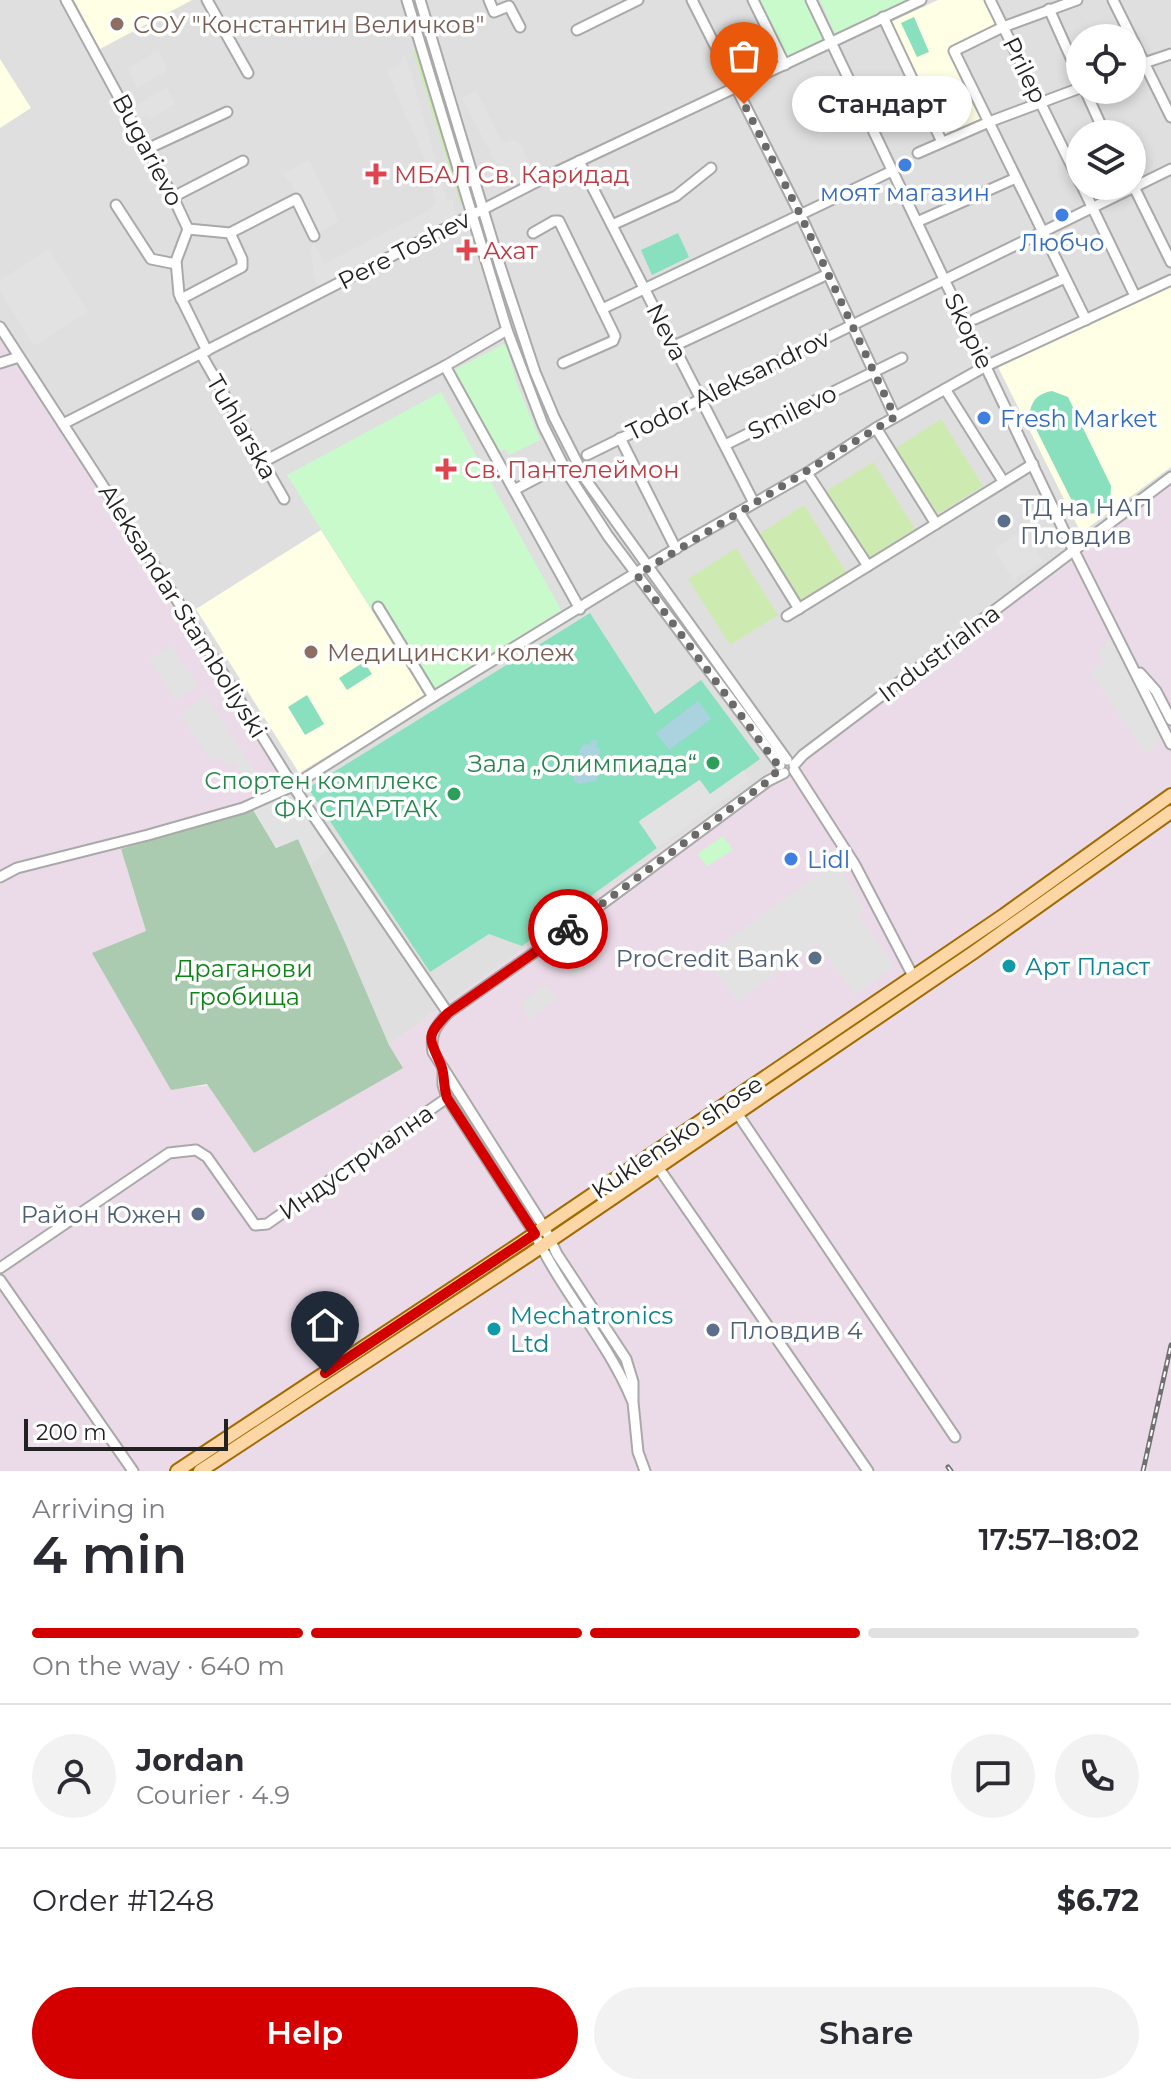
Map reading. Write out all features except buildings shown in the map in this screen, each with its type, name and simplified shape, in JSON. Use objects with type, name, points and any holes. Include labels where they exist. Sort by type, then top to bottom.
[{"type":"main road","name":"Kuklensko shose","points":[[177,1471],[540,1230],[913,976],[1171,795]]},
{"type":"main road","name":"Kuklensko shose","points":[[200,1471],[658,1167],[974,952],[1171,812]]},
{"type":"street","name":"Bugarievo","points":[[66,0],[188,229],[176,264],[181,299],[204,352]]},
{"type":"street","points":[[207,0],[248,73]]},
{"type":"street","points":[[407,0],[507,330],[534,405],[556,452],[583,498],[637,575],[800,782],[855,865],[913,976]]},
{"type":"street","points":[[420,0],[521,331],[554,417],[586,480],[787,767]]},
{"type":"street","points":[[489,0],[494,12],[509,6],[520,27]]},
{"type":"street","points":[[577,30],[638,0]]},
{"type":"street","points":[[692,0],[800,214],[895,417]]},
{"type":"street","points":[[753,0],[785,65]]},
{"type":"street","name":"Skopie","points":[[811,0],[1171,744]]},
{"type":"street","name":"Pere Toshev","points":[[63,424],[579,161],[921,0]]},
{"type":"street","name":"Prilep","points":[[990,0],[1066,154]]},
{"type":"street","points":[[1077,0],[1003,27],[954,51],[1086,320]]},
{"type":"street","points":[[1113,0],[1125,24]]},
{"type":"street","points":[[1049,9],[1066,47]]},
{"type":"street","points":[[883,17],[942,142]]},
{"type":"street","points":[[1146,62],[1171,54]]},
{"type":"street","points":[[1146,64],[1171,117]]},
{"type":"street","points":[[918,153],[989,122],[1066,95]]},
{"type":"street","points":[[147,149],[227,112]]},
{"type":"street","points":[[173,197],[243,161]]},
{"type":"street","name":"Neva","points":[[579,161],[754,503]]},
{"type":"street","points":[[612,225],[676,196],[711,168]]},
{"type":"street","name":"Todor Aleksandrov","points":[[1146,181],[1171,169]]},
{"type":"street","points":[[602,309],[892,171]]},
{"type":"street","points":[[917,222],[1016,178]]},
{"type":"street","points":[[188,229],[230,233],[296,199],[314,236]]},
{"type":"street","name":"Prilep","points":[[1089,200],[1135,296]]},
{"type":"street","name":"Todor Aleksandrov","points":[[587,455],[1107,200]]},
{"type":"street","points":[[1140,200],[1171,262]]},
{"type":"street","points":[[116,205],[151,259],[176,264]]},
{"type":"street","points":[[533,233],[559,221],[615,336],[613,341],[563,363]]},
{"type":"street","points":[[181,299],[242,267],[242,259],[230,233]]},
{"type":"street","points":[[674,346],[828,274]]},
{"type":"street","points":[[975,319],[1065,278]]},
{"type":"street","points":[[0,877],[17,868],[243,808],[293,786],[433,697],[895,417],[986,366],[1171,280]]},
{"type":"street","name":"Aleksandar Stamboliyski","points":[[0,327],[293,786],[448,1013]]},
{"type":"street","points":[[263,462],[507,330]]},
{"type":"street","name":"Tuhlarska","points":[[204,352],[284,499]]},
{"type":"street","points":[[0,363],[19,357]]},
{"type":"street","name":"Smilevo","points":[[725,445],[902,358]]},
{"type":"street","points":[[445,366],[580,609]]},
{"type":"street","points":[[945,389],[1003,481]]},
{"type":"street","points":[[876,428],[936,524]]},
{"type":"street","points":[[620,438],[676,549]]},
{"type":"street","points":[[787,616],[1033,464]]},
{"type":"street","points":[[514,490],[546,473]]},
{"type":"street","points":[[807,473],[868,566]]},
{"type":"street","points":[[1074,549],[1171,477]]},
{"type":"street","points":[[739,512],[799,609]]},
{"type":"street","name":"Industrialna","points":[[448,1013],[575,924],[787,767],[1074,549]]},
{"type":"street","points":[[378,607],[433,697]]},
{"type":"street","name":"Skopie","points":[[1130,661],[1156,691],[1171,720]]},
{"type":"street","points":[[448,1013],[434,1028],[431,1039],[433,1052],[546,1243],[557,1254],[626,1359],[633,1382],[638,1452],[645,1471]]},
{"type":"street","points":[[443,1068],[447,1098],[540,1230]]},
{"type":"street","name":"Индустриална","points":[[0,1268],[169,1153],[196,1150],[207,1157],[255,1225],[267,1224],[447,1098]]},
{"type":"street","points":[[737,1113],[955,1437]]},
{"type":"street","points":[[658,1167],[868,1471]]},
{"type":"street","points":[[0,1280],[133,1471]]},
{"type":"shaded area","points":[[0,0],[1171,0],[1171,477],[760,779],[389,1045],[298,839],[293,841],[293,793],[0,339]]},
{"type":"shaded area","name":"СОУ \"Константин Величков\"","points":[[74,0],[192,0],[100,49]]},
{"type":"shaded area","points":[[938,0],[988,0],[1000,25],[950,48],[984,119],[943,137],[891,22]]},
{"type":"shaded area","points":[[158,50],[168,70],[137,88],[128,68]]},
{"type":"shaded area","points":[[405,53],[447,200],[453,200],[455,216],[318,287],[311,249],[314,242],[324,264],[430,210],[436,202],[422,154],[387,70],[398,67]]},
{"type":"shaded area","points":[[0,59],[31,108],[0,128]]},
{"type":"shaded area","points":[[167,87],[175,104],[150,119],[147,115],[134,123],[127,111]]},
{"type":"shaded area","points":[[477,91],[502,143],[512,140],[520,144],[532,171],[524,175],[526,180],[512,187],[462,98]]},
{"type":"shaded area","points":[[309,160],[339,221],[318,233],[297,192],[283,174]]},
{"type":"shaded area","points":[[49,249],[88,312],[34,346],[0,291],[0,280]]},
{"type":"shaded area","points":[[1171,284],[1171,467],[1081,533],[998,367]]},
{"type":"shaded area","points":[[0,339],[293,793],[121,849],[146,931],[144,1041],[171,1089],[403,1068],[389,1045],[760,779],[1171,477],[1171,1471],[0,1471]]},
{"type":"shaded area","name":"Медицински колеж","points":[[321,530],[426,696],[299,773],[196,609]]},
{"type":"shaded area","points":[[1024,530],[1043,561],[1013,580],[994,549]]},
{"type":"shaded area","points":[[1112,637],[1163,739],[1147,754],[1089,672],[1103,662],[1098,651]]},
{"type":"shaded area","points":[[171,645],[198,686],[175,700],[149,659]]},
{"type":"shaded area","points":[[205,694],[260,779],[250,786],[234,762],[227,766],[222,759],[209,759],[181,715]]},
{"type":"shaded area","points":[[744,770],[750,780],[657,848],[639,821],[700,780],[710,794]]},
{"type":"shaded area","points":[[293,793],[329,849],[310,865],[298,839],[276,848],[252,808]]},
{"type":"shaded area","points":[[836,862],[864,907],[860,917],[895,966],[855,995],[817,943],[738,1001],[707,962],[711,952]]},
{"type":"shaded area","points":[[593,942],[602,955],[573,977],[564,965]]},
{"type":"shaded area","points":[[544,985],[558,998],[529,1019],[521,1003]]},
{"type":"green space","points":[[757,0],[807,0],[827,42],[787,61]]},
{"type":"green space","points":[[820,0],[910,0],[835,34]]},
{"type":"green space","points":[[914,17],[929,52],[917,57],[901,23]]},
{"type":"green space","points":[[416,50],[465,201],[460,203],[413,51]]},
{"type":"green space","points":[[678,233],[689,257],[652,275],[641,250]]},
{"type":"green space","points":[[506,343],[517,384],[540,440],[509,455],[505,449],[497,452],[454,370]]},
{"type":"green space","points":[[1052,391],[1068,397],[1111,486],[1110,503],[1097,512],[1089,514],[1075,507],[1029,415],[1036,398]]},
{"type":"green space","points":[[441,392],[561,610],[426,696],[287,475]]},
{"type":"green space","points":[[941,419],[983,486],[934,516],[893,450]]},
{"type":"green space","points":[[873,462],[915,529],[867,559],[825,492]]},
{"type":"green space","points":[[804,505],[846,572],[798,602],[756,536]]},
{"type":"green space","points":[[736,548],[778,615],[730,645],[688,579]]},
{"type":"green space","points":[[590,613],[655,714],[701,680],[760,759],[710,795],[699,780],[639,822],[657,848],[522,946],[489,934],[430,972],[308,788]]},
{"type":"green space","points":[[364,662],[372,674],[347,690],[339,678]]},
{"type":"green space","points":[[307,695],[324,724],[305,735],[288,707]]},
{"type":"green space","name":"Драганови гробища","points":[[252,808],[276,848],[298,839],[389,1045],[403,1068],[254,1153],[207,1084],[171,1090],[92,953],[146,931],[121,849]]},
{"type":"green space","points":[[723,836],[733,850],[707,866],[697,854]]},
{"type":"water","points":[[698,701],[711,719],[669,750],[656,733]]},
{"type":"water","points":[[597,740],[596,748],[600,749],[599,758],[595,758],[597,765],[592,766],[598,773],[596,781],[579,784],[574,781],[573,769],[582,765],[579,751],[584,744],[589,745]]},
{"type":"railway","points":[[1143,1471],[1171,1345]]},
{"type":"railway","points":[[948,1467],[951,1471]]},
{"type":"way so far","points":[[568,929],[768,781],[780,768],[637,575],[683,544],[807,473],[895,417],[800,214],[744,104]]},
{"type":"place","name":"СОУ \"Константин Величков\"","points":[[117,24]]},
{"type":"place","name":"Стандарт","points":[[744,104]]},
{"type":"place","name":"моят магазин","points":[[905,165]]},
{"type":"place","name":"МБАЛ Св. Каридад","points":[[376,174]]},
{"type":"place","name":"Любчо","points":[[1062,215]]},
{"type":"place","name":"Ахат","points":[[467,250]]},
{"type":"place","name":"Fresh Market","points":[[984,418]]},
{"type":"place","name":"Св. Пантелеймон","points":[[446,469]]},
{"type":"place","name":"ТД на НАП Пловдив","points":[[1004,521]]},
{"type":"place","name":"Медицински колеж","points":[[311,652]]},
{"type":"place","name":"Зала „Олимпиада“","points":[[713,763]]},
{"type":"place","name":"Спортен комплекс ФК СПАРТАК","points":[[454,794]]},
{"type":"place","name":"Lidl","points":[[791,859]]},
{"type":"place","name":"ProCredit Bank","points":[[815,958]]},
{"type":"place","name":"Арт Пласт","points":[[1009,966]]},
{"type":"place","name":"Район Южен","points":[[198,1214]]},
{"type":"place","name":"Mechatronics Ltd","points":[[494,1329]]},
{"type":"place","name":"Пловдив 4","points":[[713,1330]]},
{"type":"route","points":[[325,1373],[535,1234],[447,1098],[443,1068],[433,1052],[431,1039],[434,1028],[448,1013],[568,929]]}]
